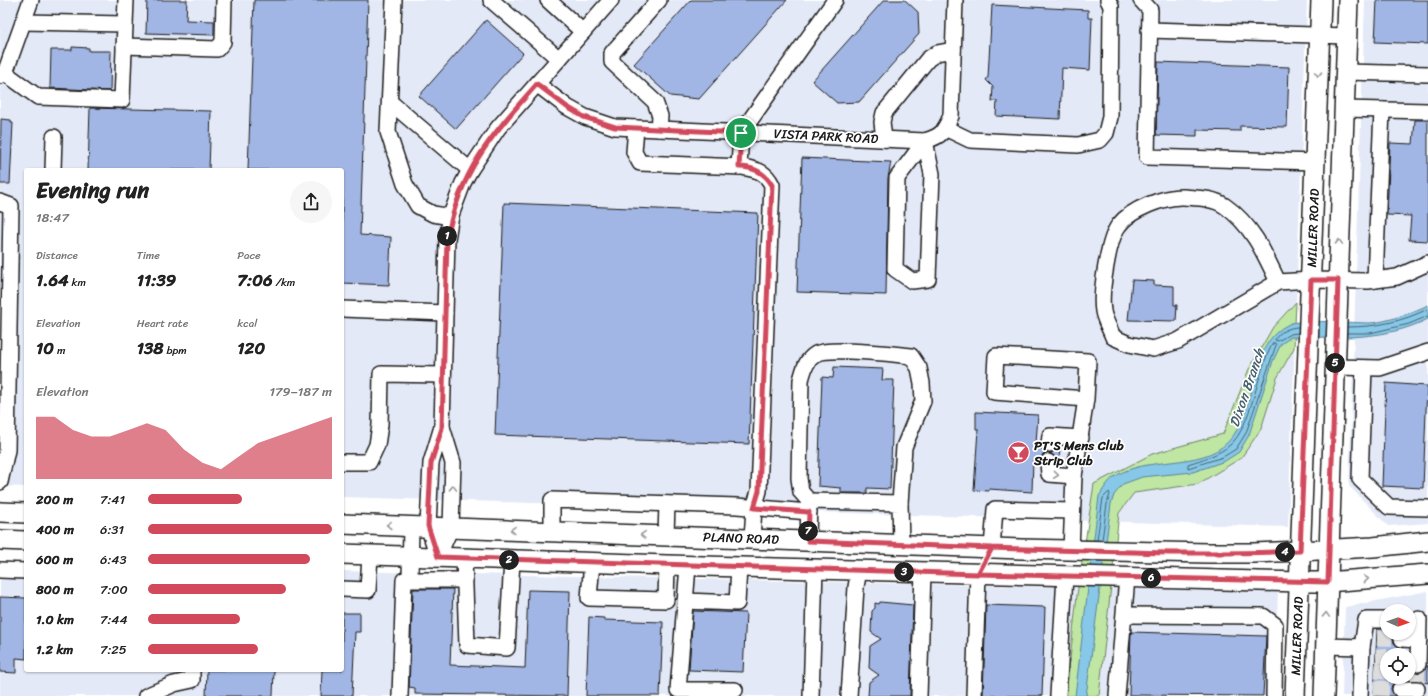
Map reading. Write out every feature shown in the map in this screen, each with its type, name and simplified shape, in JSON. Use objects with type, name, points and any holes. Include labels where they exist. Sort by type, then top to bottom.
[{"type":"main road","name":"MILLER ROAD","points":[[1295,696],[1321,0]]},
{"type":"main road","name":"MILLER ROAD","points":[[1324,696],[1348,0]]},
{"type":"main road","points":[[0,512],[24,513]]},
{"type":"main road","name":"PLANO ROAD","points":[[344,524],[992,548],[1254,554],[1373,547],[1428,541]]},
{"type":"main road","points":[[745,567],[752,538]]},
{"type":"main road","points":[[0,540],[24,541]]},
{"type":"main road","points":[[978,574],[992,548]]},
{"type":"main road","points":[[344,554],[688,566],[1299,582],[1328,582],[1428,574]]},
{"type":"street","points":[[31,0],[2,74],[38,97],[122,100],[126,0]]},
{"type":"street","points":[[124,46],[217,49],[223,42],[224,0]]},
{"type":"street","points":[[394,0],[388,132],[405,184],[418,206],[433,214],[451,218]]},
{"type":"street","points":[[491,0],[559,59]]},
{"type":"street","points":[[410,580],[410,556],[419,526],[431,463],[442,428],[447,239],[451,218],[470,170],[498,128],[611,0]]},
{"type":"street","points":[[659,0],[612,53],[612,62],[655,102],[660,116],[659,129]]},
{"type":"street","points":[[739,167],[741,133],[835,0]]},
{"type":"street","points":[[925,141],[932,174],[928,279],[912,281],[895,269],[897,178],[925,141],[939,136],[951,116],[955,0]]},
{"type":"street","points":[[945,128],[970,140],[1078,145],[1100,140],[1106,132],[1110,117],[1111,6],[1108,0]]},
{"type":"street","points":[[1141,0],[1150,10],[1147,157],[1315,162]]},
{"type":"street","points":[[550,1],[583,32]]},
{"type":"street","points":[[23,22],[125,24]]},
{"type":"street","points":[[1149,30],[1347,36]]},
{"type":"street","points":[[884,139],[882,122],[884,113],[928,59],[937,53],[953,50]]},
{"type":"street","points":[[1345,72],[1428,74]]},
{"type":"street","name":"VISTA PARK ROAD","points":[[537,84],[567,107],[584,117],[615,127],[925,141]]},
{"type":"street","points":[[390,102],[470,170]]},
{"type":"street","points":[[1344,109],[1428,111]]},
{"type":"street","points":[[1375,280],[1382,110]]},
{"type":"street","points":[[636,128],[634,152],[640,163],[739,167],[755,170],[767,175],[772,185],[759,491],[754,508],[752,538]]},
{"type":"street","points":[[53,168],[54,137]]},
{"type":"street","points":[[1278,282],[1259,241],[1246,223],[1224,205],[1204,198],[1176,197],[1157,202],[1136,211],[1118,225],[1108,250],[1103,311],[1113,337],[1129,344],[1153,349],[1178,341],[1278,282],[1337,289],[1375,280],[1397,277],[1428,263]]},
{"type":"street","points":[[0,202],[11,206],[4,384],[6,450],[0,479]]},
{"type":"street","points":[[344,309],[445,313]]},
{"type":"street","points":[[808,541],[809,507],[801,492],[799,478],[801,380],[805,364],[816,354],[832,352],[895,354],[911,356],[919,368],[923,401],[914,427],[904,448],[900,503],[901,544]]},
{"type":"street","points":[[1335,362],[1364,368],[1380,368],[1428,352]]},
{"type":"street","points":[[1071,550],[1074,476],[1086,399],[1088,362],[996,356],[994,392],[1086,399]]},
{"type":"street","points":[[1364,368],[1360,479],[1389,507],[1428,508]]},
{"type":"street","points":[[344,462],[369,462],[377,445],[380,425],[380,374],[443,375]]},
{"type":"street","points":[[438,557],[451,527],[453,463],[442,428]]},
{"type":"street","points":[[1049,444],[1050,436],[1081,438]]},
{"type":"street","points":[[1048,462],[1049,474],[1074,476]]},
{"type":"street","points":[[552,531],[552,500],[754,508],[900,503]]},
{"type":"street","points":[[666,535],[667,504]]},
{"type":"street","points":[[992,548],[995,509],[1072,511]]},
{"type":"street","points":[[419,526],[438,557]]},
{"type":"street","points":[[344,589],[368,590],[370,555]]},
{"type":"street","points":[[464,558],[467,645],[507,648],[512,560]]},
{"type":"street","points":[[592,562],[590,598],[666,600],[667,565]]},
{"type":"street","points":[[688,566],[678,690],[735,690]]},
{"type":"street","points":[[685,601],[737,603],[745,567]]},
{"type":"street","points":[[811,696],[815,569]]},
{"type":"street","points":[[0,570],[24,571]]},
{"type":"street","points":[[849,696],[856,587],[860,570]]},
{"type":"street","points":[[919,696],[923,572]]},
{"type":"street","points":[[974,696],[978,574]]},
{"type":"street","points":[[1058,696],[1065,576]]},
{"type":"street","points":[[1117,696],[1127,577]]},
{"type":"street","points":[[400,696],[404,580],[465,580]]},
{"type":"street","points":[[1124,615],[1263,616],[1275,625],[1274,696]]},
{"type":"street","points":[[1416,655],[1419,640],[1419,619]]},
{"type":"street","points":[[1365,690],[1368,671],[1366,620],[1380,620]]},
{"type":"street","points":[[1326,646],[1368,647]]},
{"type":"street","points":[[1274,655],[1296,655]]},
{"type":"street","points":[[146,696],[174,690],[192,680],[192,672]]},
{"type":"street","points":[[1400,689],[1417,689]]},
{"type":"shaded area","points":[[0,0],[1307,0],[1288,527],[344,497],[344,168],[24,168],[24,487],[0,486]]},
{"type":"shaded area","points":[[1365,0],[1428,0],[1428,523],[1388,526],[1349,486]]},
{"type":"shaded area","points":[[0,564],[24,564],[24,672],[344,672],[344,571],[1278,592],[1274,696],[0,696]]},
{"type":"shaded area","points":[[1428,591],[1428,696],[1342,696],[1345,607]]},
{"type":"green space","points":[[1296,302],[1294,348],[1277,378],[1261,429],[1241,458],[1198,484],[1134,493],[1119,513],[1099,696],[1066,696],[1077,595],[1094,484],[1152,454],[1223,434],[1249,369],[1273,327]]},
{"type":"water","points":[[1428,305],[1428,319],[1395,331],[1344,337],[1291,337],[1281,344],[1273,361],[1249,435],[1239,452],[1225,461],[1193,472],[1142,477],[1123,484],[1114,495],[1111,504],[1086,696],[1075,696],[1099,496],[1110,481],[1127,470],[1141,466],[1188,460],[1203,456],[1216,451],[1228,442],[1238,429],[1245,413],[1259,362],[1266,346],[1275,334],[1289,324],[1315,321],[1370,323],[1385,321]]},
{"type":"building","points":[[147,0],[187,0],[186,20],[214,21],[214,35],[146,33]]},
{"type":"building","points":[[254,0],[368,0],[360,235],[391,237],[389,285],[344,283],[344,168],[248,168]]},
{"type":"building","points":[[691,0],[787,0],[699,99],[670,96],[634,64]]},
{"type":"building","points":[[884,0],[905,0],[918,12],[919,34],[859,102],[837,103],[812,81]]},
{"type":"building","points":[[1377,0],[1428,0],[1428,44],[1375,42]]},
{"type":"building","points":[[992,5],[1088,10],[1088,18],[1092,18],[1090,70],[1062,68],[1060,119],[996,116],[997,101],[992,101],[993,87],[986,80],[988,77]]},
{"type":"building","points":[[486,20],[523,53],[456,129],[419,96]]},
{"type":"building","points":[[72,47],[89,48],[89,51],[111,51],[110,91],[50,88],[51,50],[72,50]]},
{"type":"building","points":[[1158,62],[1289,67],[1287,127],[1240,126],[1240,131],[1197,130],[1197,136],[1156,135]]},
{"type":"building","points":[[90,108],[211,111],[209,168],[88,168]]},
{"type":"building","points":[[1,119],[11,120],[11,123],[13,123],[10,184],[0,184]]},
{"type":"building","points":[[1415,120],[1428,120],[1428,241],[1409,240],[1411,216],[1387,215],[1390,143],[1413,144]]},
{"type":"building","points":[[802,158],[891,162],[888,178],[886,295],[797,292]]},
{"type":"building","points":[[504,203],[758,213],[749,444],[495,435]]},
{"type":"building","points":[[1132,280],[1154,281],[1154,285],[1174,286],[1174,305],[1177,305],[1176,321],[1128,320]]},
{"type":"building","points":[[834,367],[883,369],[882,380],[894,380],[890,489],[867,488],[867,493],[841,493],[841,488],[818,486],[822,377],[833,378]]},
{"type":"building","points":[[1386,383],[1427,386],[1423,488],[1382,486]]},
{"type":"building","name":"PT'S Mens Club Strip Club","points":[[976,412],[1038,415],[1036,443],[1040,444],[1043,451],[1048,453],[1043,455],[1039,461],[1033,460],[1032,492],[989,489],[989,491],[974,490],[978,429],[976,429]]},
{"type":"building","points":[[1058,446],[1060,446],[1059,462],[1057,462],[1052,454],[1048,453],[1053,452]]},
{"type":"building","points":[[413,589],[453,589],[450,665],[525,668],[528,590],[570,591],[567,696],[415,694],[415,688],[409,687]]},
{"type":"building","points":[[0,597],[24,598],[24,659],[16,658],[16,673],[0,672]]},
{"type":"building","points":[[880,602],[913,605],[910,696],[868,696],[869,682],[879,675],[869,668],[870,646],[881,639],[871,632],[872,611],[875,608],[875,603],[879,604]]},
{"type":"building","points":[[986,605],[1045,607],[1042,696],[983,696]]},
{"type":"building","points":[[693,611],[746,613],[743,672],[689,670]]},
{"type":"building","points":[[344,613],[360,613],[360,632],[355,632],[352,696],[321,696],[322,672],[344,672]]},
{"type":"building","points":[[589,617],[604,618],[604,620],[663,622],[660,696],[586,696]]},
{"type":"building","points":[[1377,629],[1380,629],[1380,640],[1393,640],[1394,643],[1401,648],[1380,648],[1380,684],[1394,684],[1391,689],[1395,696],[1374,696]]},
{"type":"building","points":[[1131,632],[1266,636],[1263,696],[1129,695]]},
{"type":"building","points":[[1428,665],[1428,683],[1416,681],[1416,672],[1423,672]]},
{"type":"building","points":[[207,672],[274,672],[273,696],[206,696]]},
{"type":"tunnel","points":[[1417,683],[1418,664]]},
{"type":"tunnel","points":[[1375,671],[1380,671]]},
{"type":"tunnel","points":[[1374,688],[1400,689]]},
{"type":"place","name":"PT'S Mens Club Strip Club","points":[[1018,452]]},
{"type":"route","points":[[741,133],[615,127],[584,117],[567,107],[537,84],[498,128],[463,183],[451,215],[447,239],[442,428],[431,463],[428,526],[438,557],[978,574],[992,548],[1254,554],[1300,551],[1311,280],[1338,280],[1328,582],[978,574],[992,548],[808,541],[809,512],[754,508],[759,491],[772,185],[767,175],[755,170],[739,167],[741,133]]},
{"type":"water label","name":"Dixon Branch","points":[[1247,388]]}]
